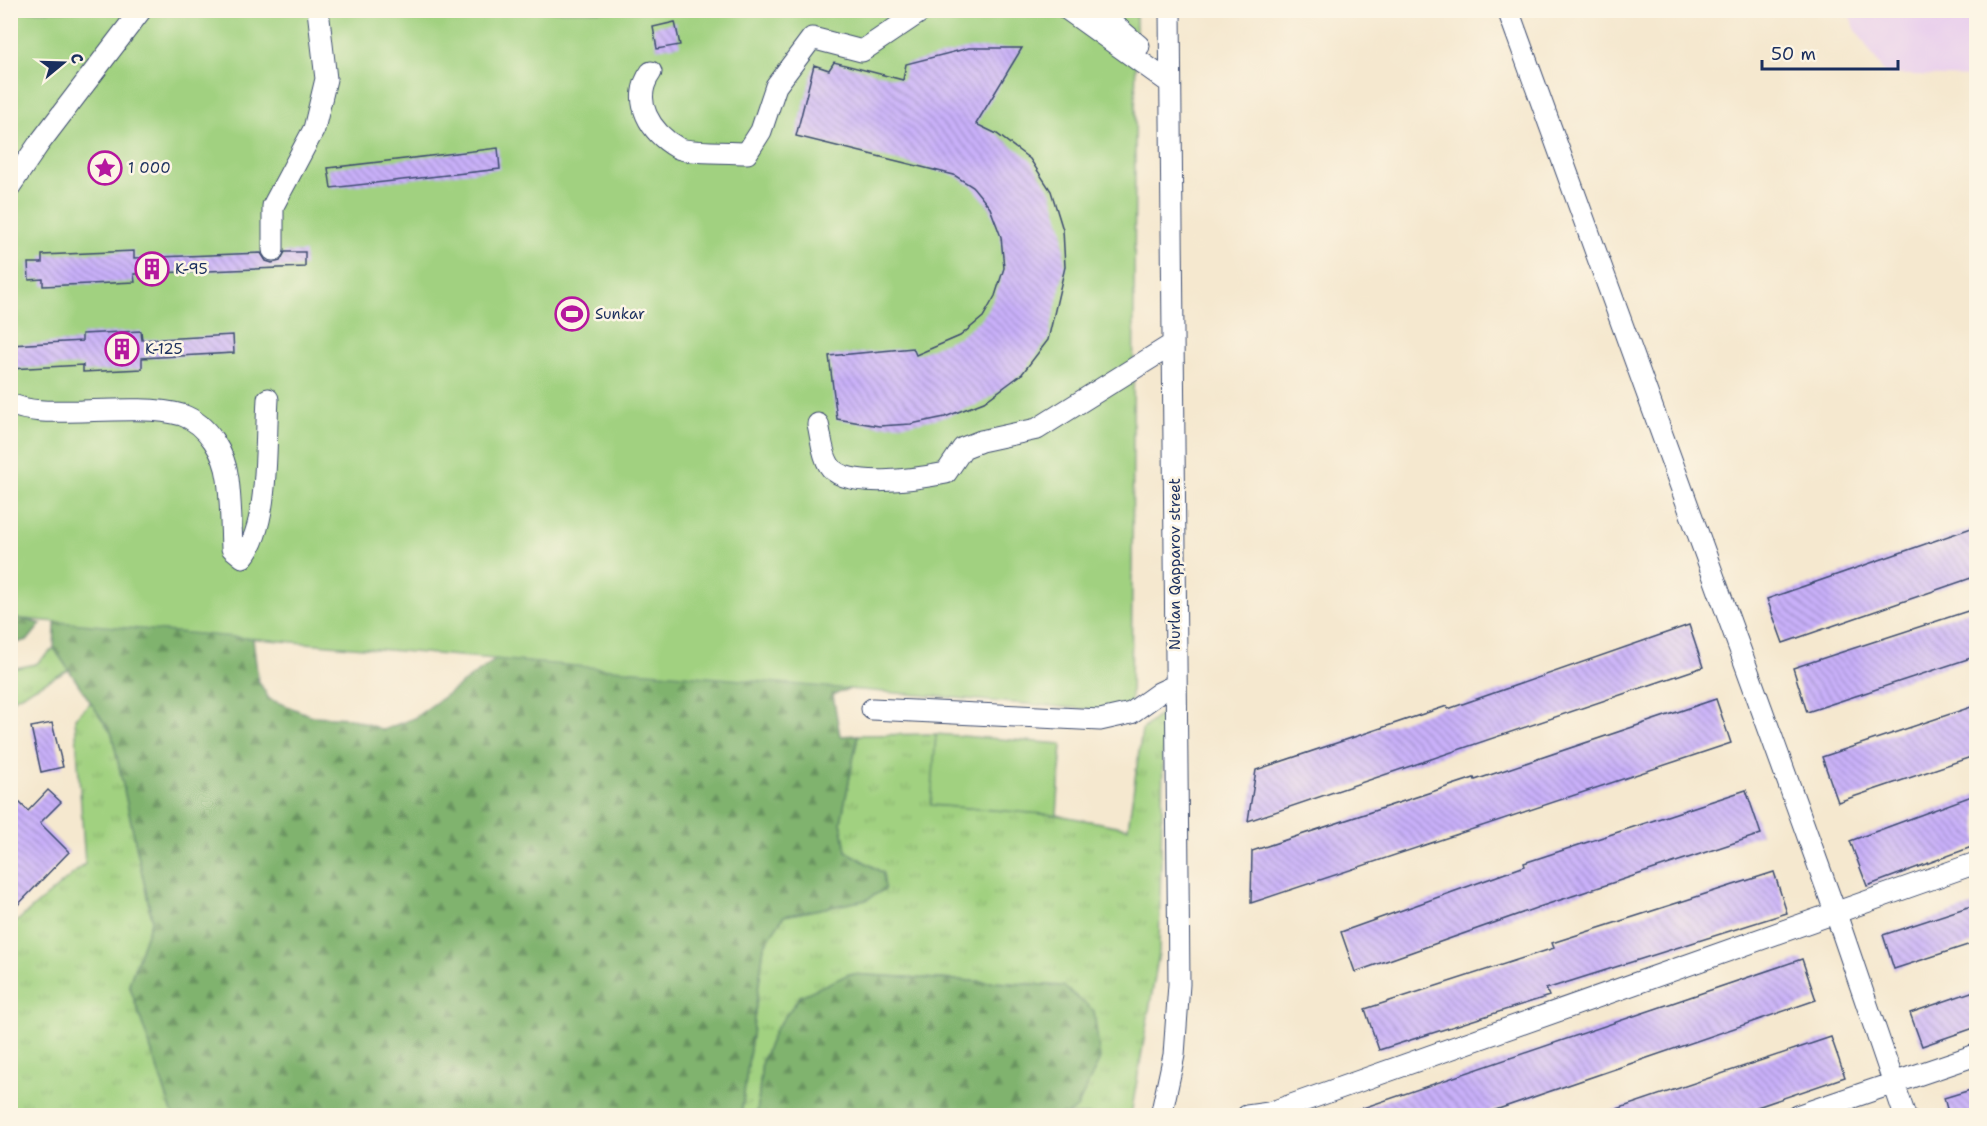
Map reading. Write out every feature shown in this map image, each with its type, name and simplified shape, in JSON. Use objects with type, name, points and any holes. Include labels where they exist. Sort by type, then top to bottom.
[{"type":"street","points":[[10,186],[38,145],[141,10]]},
{"type":"street","points":[[273,250],[273,206],[315,129],[326,79],[318,10]]},
{"type":"street","points":[[651,72],[645,81],[642,101],[647,121],[679,149],[747,153],[761,131],[776,86],[812,38],[862,51],[923,10]]},
{"type":"street","points":[[1068,10],[1170,74]]},
{"type":"street","points":[[1097,10],[1170,74]]},
{"type":"street","points":[[1508,10],[1836,914],[1905,1116]]},
{"type":"street","name":"Nurlan Qapparov street","points":[[1161,1116],[1174,1055],[1179,984],[1179,795],[1170,74],[1172,15]]},
{"type":"street","points":[[818,424],[828,464],[835,472],[842,475],[867,481],[939,474],[946,472],[963,448],[981,441],[1037,429],[1173,344]]},
{"type":"street","points":[[10,404],[23,409],[44,411],[135,410],[183,416],[204,429],[219,447],[228,477],[232,548],[243,557],[252,546],[261,520],[268,399]]},
{"type":"street","points":[[872,709],[1100,720],[1131,713],[1159,693],[1176,685]]},
{"type":"street","points":[[1247,1116],[1269,1113],[1977,863]]},
{"type":"street","points":[[1797,1116],[1977,1055]]},
{"type":"shaded area","points":[[1847,11],[1976,11],[1976,77],[1885,74],[1856,30]]},
{"type":"green space","name":"Sunkar","points":[[10,11],[1136,11],[1131,713],[11,618]]},
{"type":"green space","points":[[62,481],[243,557],[258,680],[269,699],[312,716],[350,718],[383,730],[414,718],[495,660],[528,627],[883,676],[833,695],[840,736],[858,735],[841,822],[846,851],[883,873],[885,889],[866,900],[784,916],[764,946],[741,1115],[173,1115],[129,984],[152,919],[112,734],[54,648]]},
{"type":"green space","points":[[11,616],[41,624],[28,640],[11,644]]},
{"type":"green space","points":[[54,648],[69,670],[11,700],[11,669],[36,664]]},
{"type":"green space","points":[[91,702],[112,734],[152,919],[129,984],[173,1115],[11,1115],[10,927],[85,864],[75,718]]},
{"type":"green space","points":[[1164,711],[1159,953],[1131,1115],[1067,1115],[1077,1107],[1063,986],[849,974],[775,1030],[762,1061],[757,1115],[741,1116],[764,946],[783,916],[866,900],[883,873],[846,851],[841,822],[858,735],[936,734],[932,805],[1057,815],[1128,828],[1142,730]]},
{"type":"green space","points":[[936,734],[1062,744],[1057,815],[931,805]]},
{"type":"green space","points":[[849,974],[1063,986],[1094,1011],[1100,1059],[1077,1108],[1067,1115],[757,1115],[762,1061],[775,1030],[800,996]]},
{"type":"building","points":[[675,22],[680,45],[657,49],[653,27]]},
{"type":"building","points":[[969,48],[1022,48],[976,124],[997,134],[1030,159],[1051,191],[1063,230],[1065,267],[1048,340],[1022,374],[984,402],[945,417],[911,424],[879,426],[837,419],[829,356],[913,348],[916,355],[960,336],[983,317],[995,296],[1004,268],[1001,237],[990,208],[973,187],[954,175],[796,136],[814,65],[829,70],[834,62],[903,80],[906,64]]},
{"type":"building","points":[[498,148],[500,169],[331,188],[328,168]]},
{"type":"building","name":"K-95","points":[[134,251],[134,258],[261,253],[266,261],[272,263],[280,261],[285,252],[305,252],[305,267],[134,274],[135,282],[43,286],[43,279],[29,280],[28,263],[42,263],[42,255]]},
{"type":"building","name":"K-125","points":[[141,331],[142,340],[233,335],[234,353],[142,358],[142,369],[83,372],[83,365],[10,369],[10,345],[82,341],[82,334]]},
{"type":"building","points":[[1977,526],[1977,576],[1783,643],[1767,599]]},
{"type":"building","points":[[1977,608],[1977,656],[1807,712],[1793,668]]},
{"type":"building","points":[[1689,625],[1703,667],[1248,821],[1256,770],[1447,706],[1448,709]]},
{"type":"building","points":[[1716,699],[1731,743],[1251,903],[1252,851],[1474,778],[1475,780]]},
{"type":"building","points":[[1977,705],[1977,755],[1838,802],[1822,757]]},
{"type":"building","points":[[52,723],[63,767],[41,772],[31,727]]},
{"type":"building","points":[[48,790],[61,802],[40,823],[69,852],[10,913],[10,793],[28,811]]},
{"type":"building","points":[[1746,790],[1761,834],[1539,907],[1355,972],[1341,932],[1525,866],[1524,863]]},
{"type":"building","points":[[1977,794],[1977,845],[1867,886],[1850,841]]},
{"type":"building","points":[[1774,872],[1787,913],[1546,989],[1549,996],[1379,1050],[1365,1009],[1554,948],[1552,943]]},
{"type":"building","points":[[1977,904],[1977,942],[1894,969],[1883,935]]},
{"type":"building","points":[[1802,959],[1816,1000],[1478,1116],[1348,1116],[1348,1113]]},
{"type":"building","points":[[1977,990],[1977,1027],[1922,1046],[1910,1013]]},
{"type":"building","points":[[1831,1037],[1845,1077],[1731,1116],[1605,1116],[1605,1113]]},
{"type":"building","points":[[1977,1088],[1977,1116],[1949,1116],[1944,1098]]},
{"type":"place","name":"1 000","points":[[105,168]]},
{"type":"place","name":"K-95","points":[[152,269]]},
{"type":"place","name":"Sunkar","points":[[572,314]]},
{"type":"place","name":"K-125","points":[[122,349]]}]
